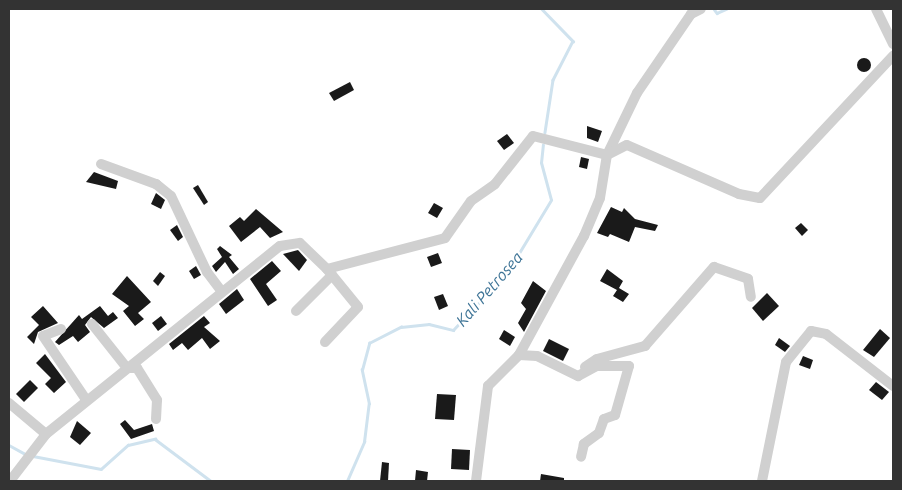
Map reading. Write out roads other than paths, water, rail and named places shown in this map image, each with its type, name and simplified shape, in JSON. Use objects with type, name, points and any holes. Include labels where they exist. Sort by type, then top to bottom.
[{"type":"street","points":[[476,481],[488,386],[519,355],[584,236],[600,198],[607,155],[640,88],[691,14],[701,9]]},
{"type":"street","points":[[876,9],[893,44]]},
{"type":"street","points":[[296,311],[330,272],[445,238],[471,201],[498,181],[529,137],[562,143],[607,155],[627,145],[739,194],[760,198],[893,56]]},
{"type":"street","points":[[101,164],[156,184],[171,196],[207,272],[222,292]]},
{"type":"street","points":[[10,481],[46,434],[222,292],[290,242],[300,243],[330,272],[358,307],[325,342]]},
{"type":"street","points":[[573,374],[597,359],[645,346],[714,267],[748,279],[751,297]]},
{"type":"street","points":[[92,324],[127,368]]},
{"type":"street","points":[[61,329],[43,336],[87,401]]},
{"type":"street","points":[[762,481],[786,362],[811,331],[826,334],[893,386]]},
{"type":"street","points":[[519,355],[537,356],[573,374],[582,376],[597,366],[628,366],[615,415],[604,420],[599,433],[584,444],[581,457]]},
{"type":"street","points":[[127,368],[137,368],[157,400],[156,419]]},
{"type":"street","points":[[9,402],[46,434]]},
{"type":"waterway","name":"Kali Petrosea","points":[[542,9],[573,41],[553,80],[545,132]]},
{"type":"waterway","name":"Kali Petrosea","points":[[714,9],[717,13],[726,9]]},
{"type":"waterway","name":"Kali Petrosea","points":[[347,481],[364,442],[369,404],[362,370],[369,343],[401,327],[429,324],[453,330],[507,273],[551,200],[541,163],[543,145]]},
{"type":"waterway","name":"Kali Petrosea","points":[[33,456],[101,469],[128,445],[155,439],[211,481]]},
{"type":"waterway","name":"Kali Petrosea","points":[[9,445],[27,455]]}]
